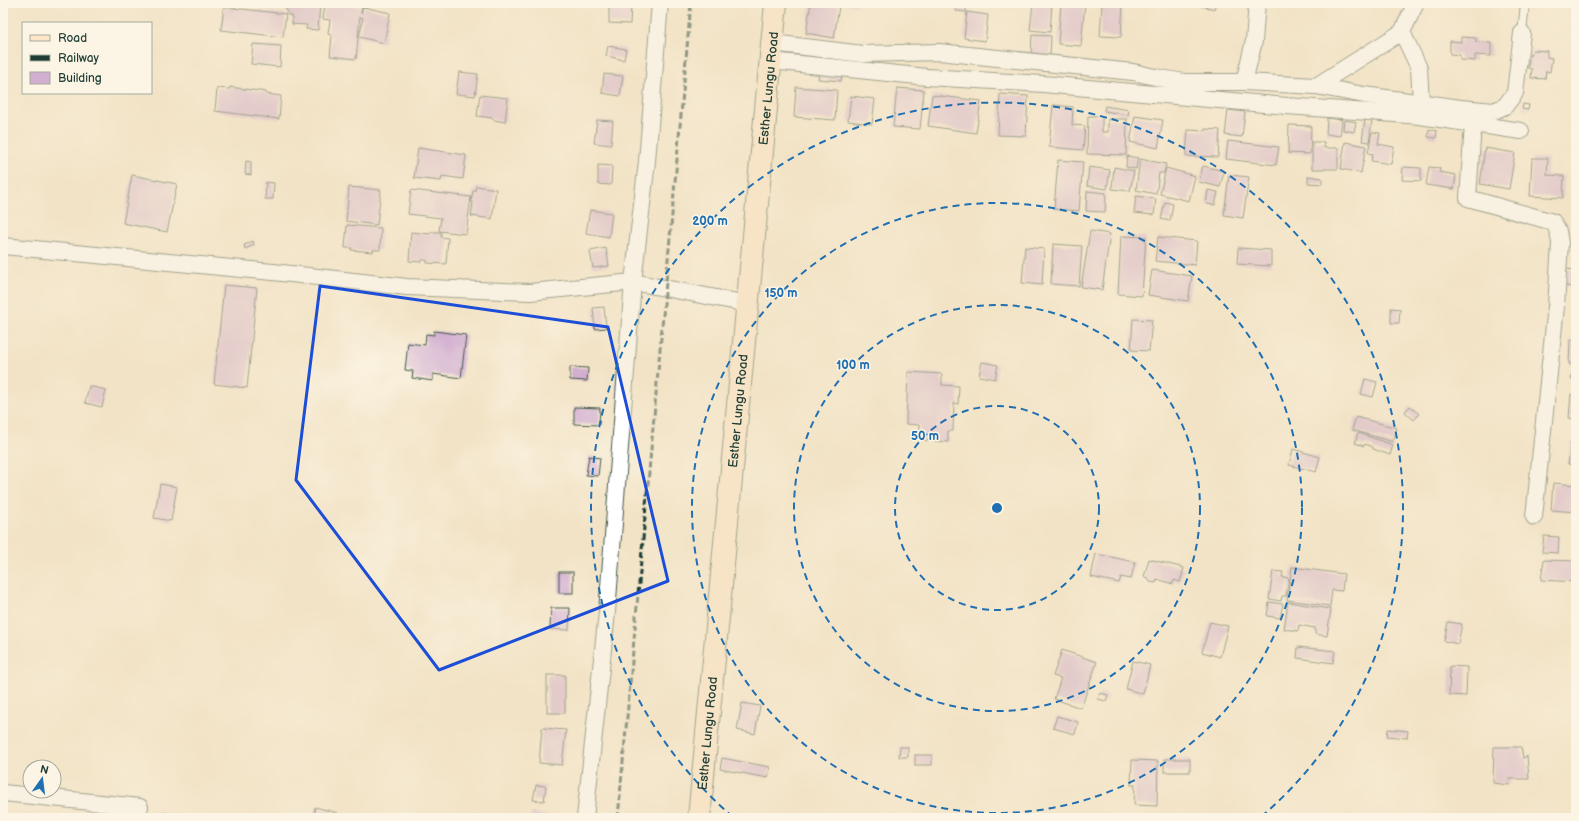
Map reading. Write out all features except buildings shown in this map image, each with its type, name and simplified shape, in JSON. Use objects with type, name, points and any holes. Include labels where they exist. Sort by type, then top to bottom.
[{"type":"street","points":[[585,818],[607,612],[633,282],[647,161],[660,3]]},
{"type":"street","name":"Esther Lungu Road","points":[[699,818],[776,3]]},
{"type":"street","points":[[1244,82],[1254,41],[1257,3]]},
{"type":"street","points":[[1316,86],[1402,32],[1416,3]]},
{"type":"street","points":[[1402,32],[1419,68],[1421,102]]},
{"type":"street","points":[[771,52],[863,54],[939,52],[1133,72],[1184,82],[1244,82],[1316,86],[1364,95],[1494,111],[1505,106],[1515,93],[1522,33]]},
{"type":"street","points":[[771,52],[927,77],[1051,85],[1264,104],[1376,112],[1521,131]]},
{"type":"street","points":[[1473,124],[1468,198],[1552,222],[1558,231],[1560,243],[1556,306],[1534,517]]},
{"type":"street","points":[[3,246],[273,272],[407,287],[530,292],[633,282],[748,304]]},
{"type":"street","points":[[3,793],[140,807]]},
{"type":"lane","points":[[1522,33],[1525,3]]},
{"type":"highlighted area","points":[[320,286],[608,327],[668,581],[439,670],[296,480]]},
{"type":"railway","points":[[618,818],[691,3]]}]
